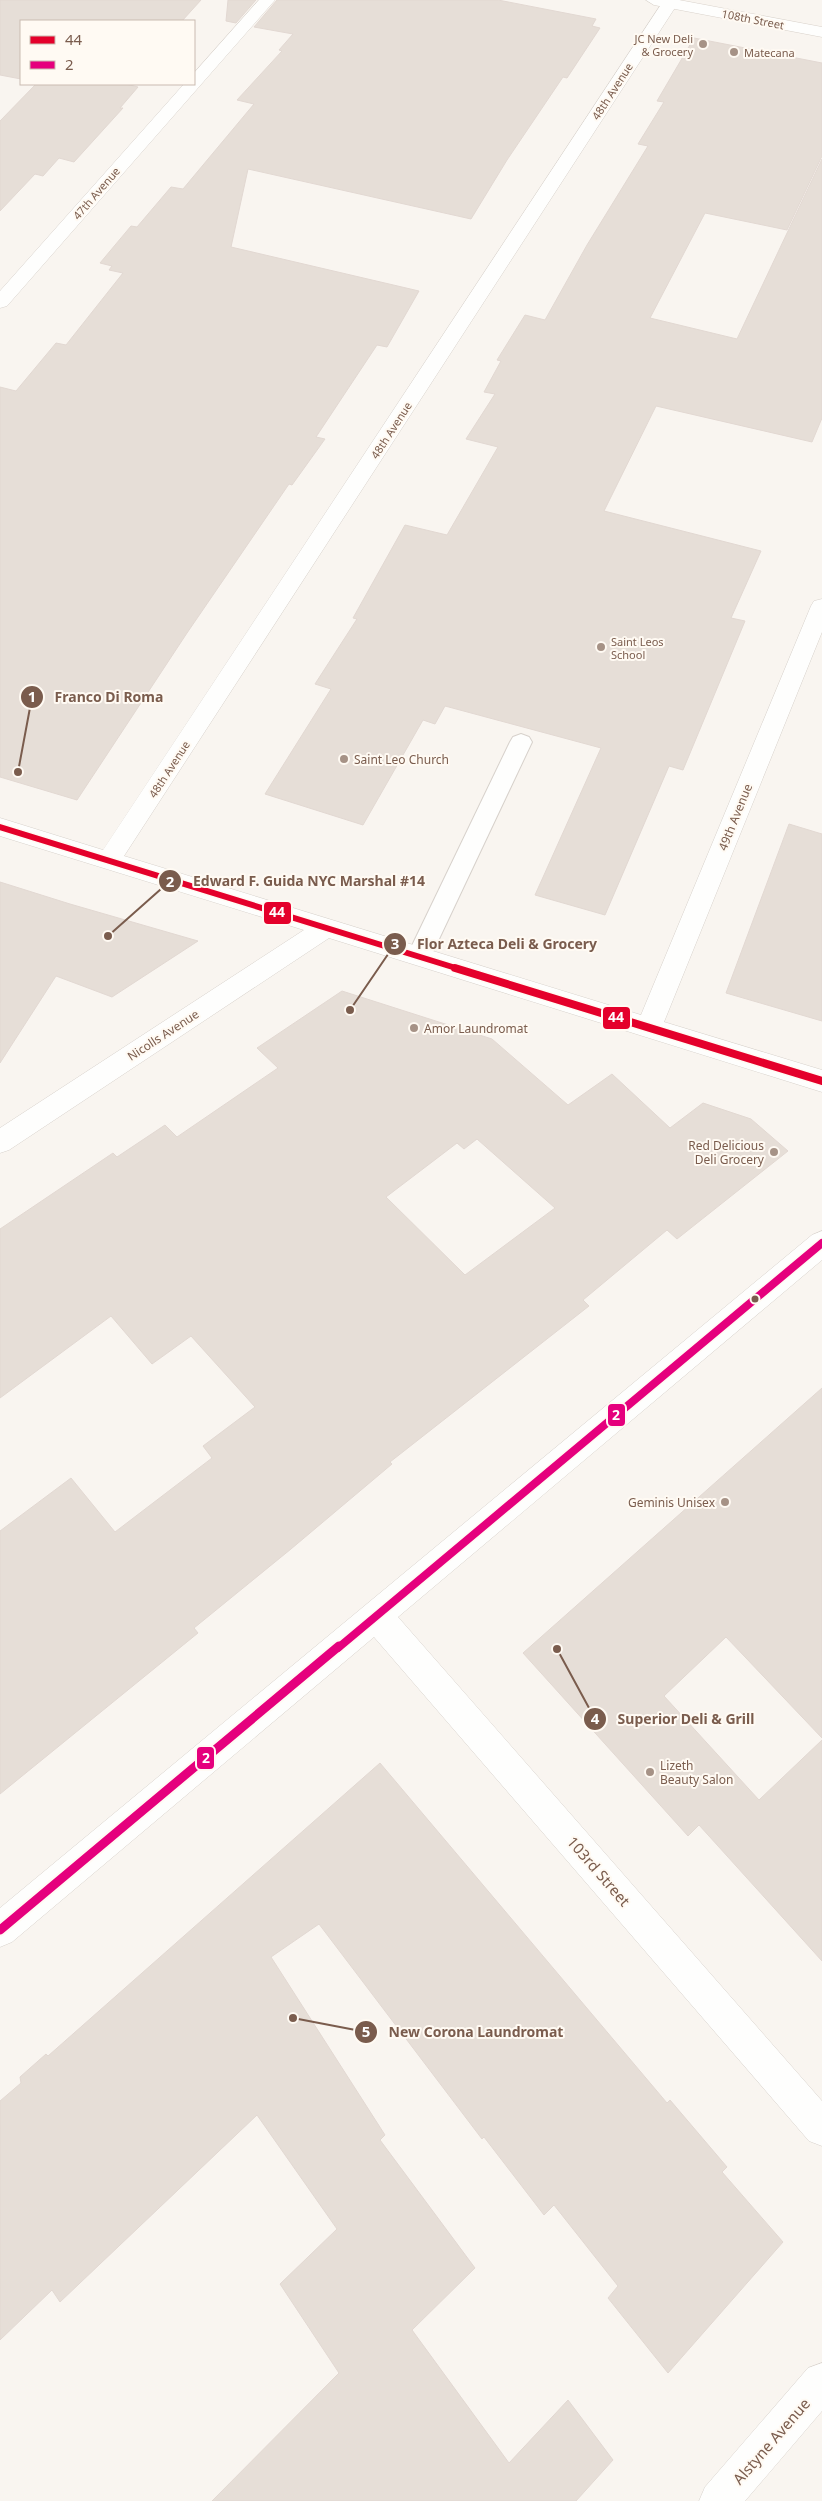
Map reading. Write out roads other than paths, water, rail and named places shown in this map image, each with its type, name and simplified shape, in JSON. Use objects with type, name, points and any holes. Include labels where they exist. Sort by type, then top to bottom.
[{"type":"street","name":"47th Avenue","points":[[195,81],[267,0]]},
{"type":"street","name":"108th Street","points":[[665,1],[822,32]]},
{"type":"street","name":"48th Avenue","points":[[109,860],[665,1]]},
{"type":"street","name":"47th Avenue","points":[[0,302],[191,85]]},
{"type":"street","name":"49th Avenue","points":[[649,1027],[822,606]]},
{"type":"street","points":[[0,827],[822,1082]]},
{"type":"street","name":"Nicolls Avenue","points":[[0,1142],[326,928]]},
{"type":"street","points":[[0,1930],[822,1243]]},
{"type":"street","name":"103rd Street","points":[[376,1615],[822,2128]]},
{"type":"street","name":"Alstyne Avenue","points":[[719,2501],[822,2382]]},
{"type":"lane","points":[[418,956],[521,742]]},
{"type":"place","name":"JC New Deli & Grocery","points":[[703,44]]},
{"type":"place","name":"Matecana","points":[[734,52]]},
{"type":"place","name":"Saint Leos School","points":[[601,647]]},
{"type":"place","name":"Saint Leo Church","points":[[344,759]]},
{"type":"place","name":"Franco Di Roma","points":[[18,772]]},
{"type":"place","name":"Edward F. Guida NYC Marshal #14","points":[[108,936]]},
{"type":"place","name":"Flor Azteca Deli & Grocery","points":[[350,1010]]},
{"type":"place","name":"Amor Laundromat","points":[[414,1028]]},
{"type":"place","name":"Red Delicious Deli Grocery","points":[[774,1152]]},
{"type":"place","name":"Geminis Unisex","points":[[725,1502]]},
{"type":"place","name":"Superior Deli & Grill","points":[[557,1649]]},
{"type":"place","name":"Lizeth Beauty Salon","points":[[650,1772]]},
{"type":"place","name":"New Corona Laundromat","points":[[293,2018]]}]
